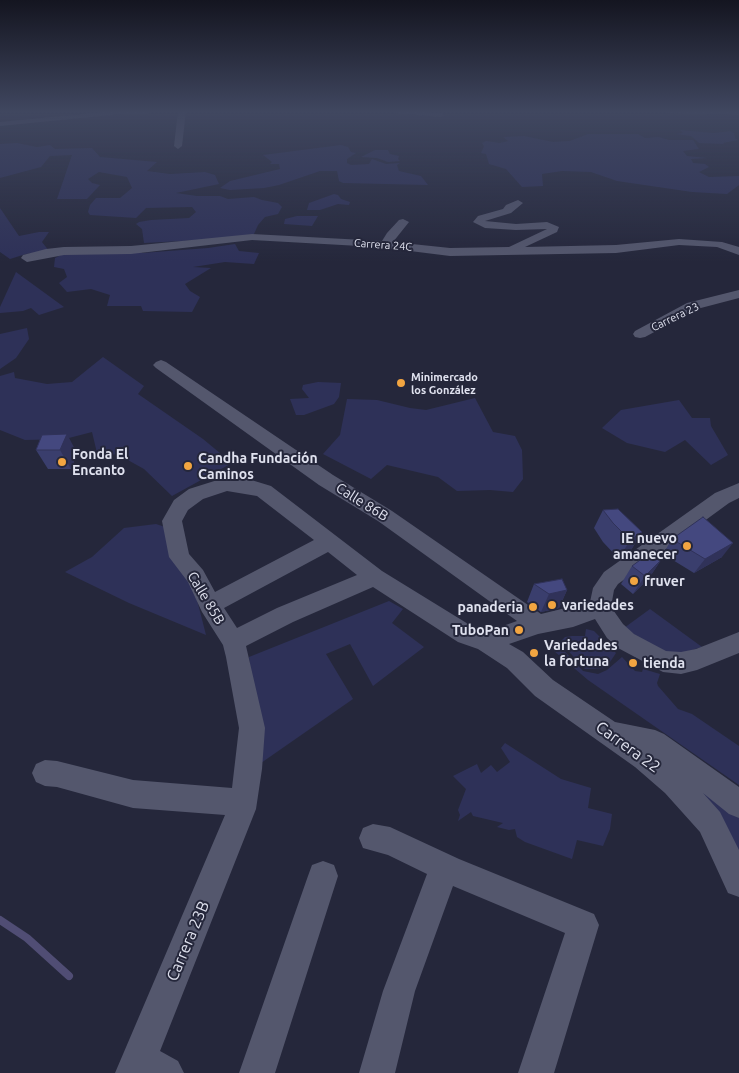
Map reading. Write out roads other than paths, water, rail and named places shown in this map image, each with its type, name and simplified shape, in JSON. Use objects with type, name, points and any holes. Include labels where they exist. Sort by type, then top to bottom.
[{"type":"street","points":[[510,250],[553,230],[553,227],[547,225],[516,227],[485,225],[479,222],[482,218],[497,215],[518,203]]},
{"type":"street","points":[[386,245],[391,235],[403,222]]},
{"type":"street","name":"Carrera 24C","points":[[27,258],[57,252],[131,250],[252,237],[386,245],[460,255],[510,250],[616,249],[679,242],[718,244],[739,251]]},
{"type":"street","name":"Carrera 23","points":[[640,334],[692,306],[739,294]]},
{"type":"street","name":"Calle 86B","points":[[161,365],[310,469],[385,516],[534,626]]},
{"type":"street","name":"Calle 85B","points":[[242,806],[249,769],[252,728],[238,657],[233,641],[210,605],[196,576],[179,557],[172,521],[181,505],[196,494],[227,484],[248,486],[264,491],[375,577],[458,630],[496,638]]},
{"type":"street","points":[[739,490],[722,498],[611,578],[604,588],[600,608],[615,630],[626,641],[663,661],[681,662],[697,659],[739,642]]},
{"type":"street","points":[[210,605],[330,541]]},
{"type":"street","points":[[233,641],[286,615],[375,577]]},
{"type":"street","points":[[496,638],[600,608]]},
{"type":"street","name":"Carrera 22","points":[[496,638],[515,660],[544,688],[663,772],[681,789],[710,822],[739,882]]},
{"type":"street","points":[[598,725],[618,735],[655,743],[739,804]]},
{"type":"street","points":[[45,773],[57,774],[133,794],[242,806]]},
{"type":"street","name":"Carrera 23B","points":[[146,1068],[242,806]]},
{"type":"street","points":[[373,838],[390,841],[450,870],[582,926],[536,1073]]},
{"type":"street","points":[[377,1073],[399,991],[441,879],[443,866]]},
{"type":"street","points":[[257,1073],[323,876]]},
{"type":"waterway","points":[[0,920],[27,938],[69,976]]},
{"type":"place","name":"Minimercado los González","points":[[401,383]]},
{"type":"place","name":"Fonda El Encanto","points":[[62,462]]},
{"type":"place","name":"Candha Fundación Caminos","points":[[188,466]]},
{"type":"place","name":"IE nuevo amanecer","points":[[687,546]]},
{"type":"place","name":"fruver","points":[[634,581]]},
{"type":"place","name":"variedades","points":[[552,605]]},
{"type":"place","name":"panaderia","points":[[533,607]]},
{"type":"place","name":"TuboPan","points":[[519,630]]},
{"type":"place","name":"Variedades la fortuna","points":[[534,653]]},
{"type":"place","name":"tienda","points":[[633,663]]}]
